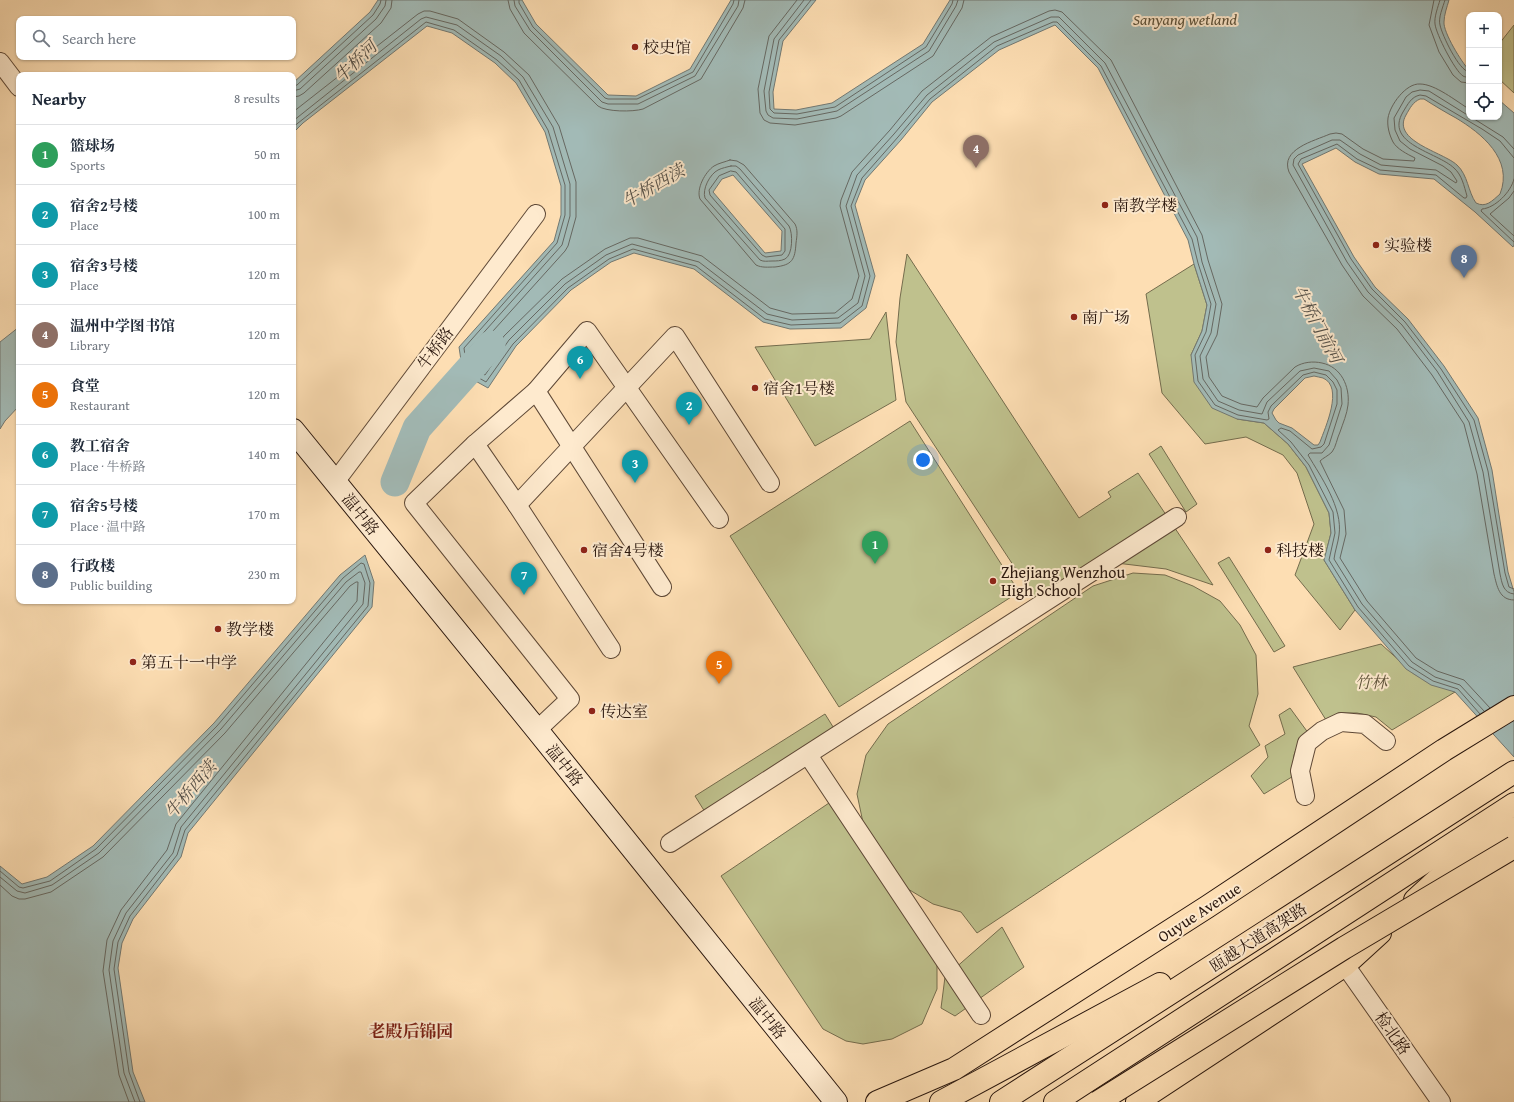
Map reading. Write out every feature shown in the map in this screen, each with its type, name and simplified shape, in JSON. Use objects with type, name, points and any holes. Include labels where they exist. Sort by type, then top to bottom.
[{"type":"highway","name":"Ouyue Avenue","points":[[877,1102],[954,1069],[1207,907],[1438,754],[1514,707]]},
{"type":"highway","name":"瓯越大道高架路","points":[[1001,1102],[1514,772]]},
{"type":"highway","name":"瓯越大道高架路","points":[[1055,1102],[1514,804]]},
{"type":"highway","points":[[1137,1102],[1345,965],[1452,866],[1514,828]]},
{"type":"highway","points":[[1098,1102],[1344,948],[1514,847]]},
{"type":"highway","points":[[941,1102],[1164,982],[1258,937]]},
{"type":"street","points":[[0,62],[16,83]]},
{"type":"street","name":"牛桥路","points":[[335,482],[536,214]]},
{"type":"street","points":[[537,730],[570,700],[414,503],[475,444],[536,390],[587,331],[719,519]]},
{"type":"street","points":[[517,505],[675,336],[770,483]]},
{"type":"street","points":[[536,390],[662,588]]},
{"type":"street","name":"温中路","points":[[296,434],[537,730],[836,1102]]},
{"type":"street","points":[[475,444],[517,505],[611,649]]},
{"type":"street","points":[[670,843],[1177,517]]},
{"type":"street","points":[[1305,796],[1300,771],[1307,743],[1322,732],[1341,722],[1365,724],[1386,741]]},
{"type":"street","points":[[808,755],[981,1015]]},
{"type":"street","name":"检北路","points":[[1345,965],[1441,1102]]},
{"type":"green space","points":[[1514,25],[1514,93],[1502,82],[1502,40]]},
{"type":"green space","points":[[907,254],[1079,518],[1111,497],[1108,492],[1138,473],[1213,585],[1166,569],[1108,562],[1040,606],[906,402],[896,342],[900,298]]},
{"type":"green space","points":[[1194,264],[1207,305],[1202,331],[1191,355],[1237,419],[1264,423],[1288,444],[1306,467],[1329,513],[1331,533],[1324,560],[1355,610],[1340,630],[1295,575],[1314,524],[1297,473],[1283,455],[1246,437],[1205,444],[1162,393],[1146,294]]},
{"type":"green space","points":[[886,312],[896,400],[815,446],[755,347],[870,339]]},
{"type":"green space","points":[[910,421],[1019,592],[839,707],[730,536]]},
{"type":"green space","points":[[1161,446],[1197,504],[1186,512],[1149,454]]},
{"type":"green space","points":[[1229,557],[1285,646],[1274,652],[1218,563]]},
{"type":"green space","points":[[1133,573],[1165,575],[1193,586],[1220,601],[1240,625],[1256,655],[1258,694],[1249,726],[1260,745],[977,933],[961,912],[933,904],[908,889],[865,832],[857,794],[866,755],[888,724],[1093,586]]},
{"type":"green space","name":"竹林","points":[[1381,644],[1414,674],[1455,692],[1392,730],[1376,717],[1357,713],[1338,713],[1326,720],[1293,667]]},
{"type":"green space","points":[[1290,708],[1309,734],[1295,752],[1293,762],[1295,775],[1264,794],[1251,776],[1268,757],[1265,746],[1285,734],[1279,715]]},
{"type":"green space","points":[[825,714],[835,730],[705,812],[695,796]]},
{"type":"green space","points":[[829,803],[937,961],[937,989],[922,1024],[892,1039],[863,1044],[846,1041],[823,1029],[721,876]]},
{"type":"green space","points":[[1002,927],[1024,967],[955,1016],[941,1008],[945,977]]},
{"type":"water","points":[[378,0],[522,0],[536,24],[608,95],[636,96],[690,69],[731,0],[816,0],[783,41],[773,92],[774,109],[796,110],[832,103],[923,44],[950,0],[1449,0],[1444,17],[1444,27],[1466,66],[1466,120],[1502,120],[1502,103],[1514,113],[1513,247],[1475,212],[1434,179],[1379,174],[1355,162],[1336,148],[1302,164],[1354,257],[1375,287],[1408,319],[1444,366],[1478,418],[1492,470],[1508,572],[1514,592],[1514,757],[1455,692],[1431,685],[1406,669],[1355,610],[1324,560],[1331,533],[1329,513],[1306,467],[1288,444],[1264,423],[1237,419],[1212,408],[1194,382],[1191,355],[1202,331],[1207,305],[1188,240],[1098,68],[1055,25],[999,50],[932,102],[901,140],[865,180],[855,205],[875,276],[866,308],[841,328],[790,329],[763,322],[694,269],[634,253],[611,262],[571,290],[516,346],[488,388],[463,374],[459,347],[554,241],[561,215],[561,186],[545,132],[516,83],[495,63],[452,33],[427,26],[296,130],[296,80],[370,12]],"holes":[[[1420,99],[1424,99],[1466,124],[1485,139],[1493,148],[1503,169],[1503,181],[1500,194],[1492,201],[1483,205],[1476,203],[1473,199],[1461,169],[1450,160],[1412,139],[1406,132],[1403,124],[1410,108]],[[733,175],[782,231],[781,251],[765,253],[713,192],[722,179]],[[1314,376],[1323,378],[1329,383],[1332,390],[1333,399],[1329,418],[1320,442],[1318,445],[1314,445],[1292,428],[1279,423],[1272,413],[1274,409],[1305,378]]]},
{"type":"water","points":[[16,329],[16,409],[0,429],[0,342]]},
{"type":"water","points":[[365,555],[374,582],[372,607],[188,833],[181,857],[133,919],[122,943],[118,968],[133,1072],[145,1102],[0,1102],[0,866],[22,884],[47,877],[93,846],[214,723],[340,575]]},
{"type":"waterway","name":"牛桥西渎","points":[[395,482],[417,428],[491,345]]},
{"type":"place","name":"校史馆","points":[[635,47]]},
{"type":"place","name":"温州中学图书馆","points":[[976,168]]},
{"type":"place","name":"南教学楼","points":[[1105,205]]},
{"type":"place","name":"实验楼","points":[[1376,245]]},
{"type":"place","name":"行政楼","points":[[1464,278]]},
{"type":"place","name":"南广场","points":[[1074,317]]},
{"type":"place","name":"教工宿舍","points":[[580,379]]},
{"type":"place","name":"宿舍1号楼","points":[[755,388]]},
{"type":"place","name":"宿舍2号楼","points":[[689,425]]},
{"type":"place","name":"宿舍3号楼","points":[[635,483]]},
{"type":"place","name":"宿舍4号楼","points":[[584,550]]},
{"type":"place","name":"科技楼","points":[[1268,550]]},
{"type":"place","name":"篮球场","points":[[875,564]]},
{"type":"place","name":"Zhejiang Wenzhou High School","points":[[993,581]]},
{"type":"place","name":"宿舍5号楼","points":[[524,595]]},
{"type":"place","name":"教学楼","points":[[218,629]]},
{"type":"place","name":"第五十一中学","points":[[133,662]]},
{"type":"place","name":"食堂","points":[[719,684]]},
{"type":"place","name":"传达室","points":[[592,711]]},
{"type":"district","name":"老殿后锦园","points":[[411,1030]]},
{"type":"park label","name":"Sanyang wetland","points":[[1185,19]]},
{"type":"water label","name":"牛桥河","points":[[355,61]]},
{"type":"water label","name":"牛桥门前河","points":[[1318,324]]}]
